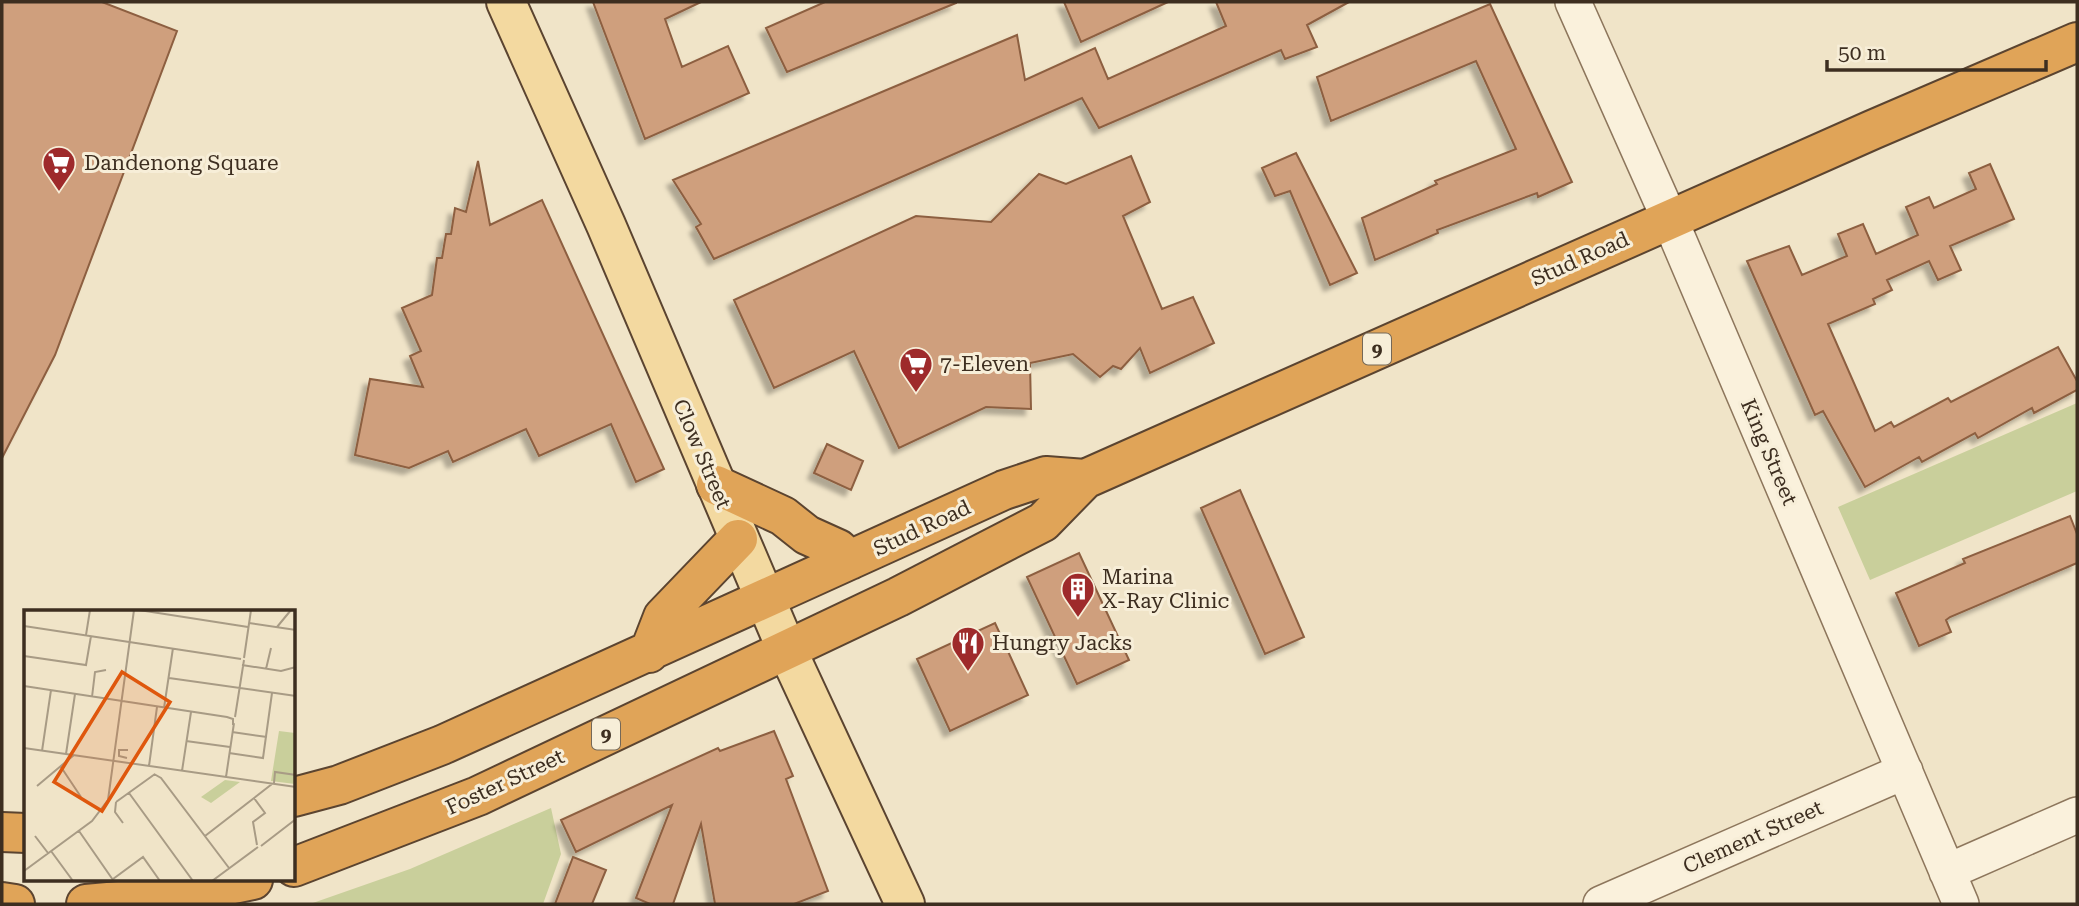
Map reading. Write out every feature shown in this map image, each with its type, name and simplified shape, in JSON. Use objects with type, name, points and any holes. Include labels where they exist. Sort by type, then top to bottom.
[{"type":"highway","name":"Stud Road","points":[[786,649],[898,597],[1043,522],[1085,480],[2077,42]]},
{"type":"highway","name":"Stud Road","points":[[763,597],[1004,490],[1046,476],[1085,480]]},
{"type":"highway","points":[[716,485],[783,516],[807,535],[838,549],[850,560]]},
{"type":"highway","points":[[649,653],[663,617],[697,585],[738,539]]},
{"type":"highway","name":"9","points":[[296,796],[339,785],[442,745],[649,653],[763,597]]},
{"type":"highway","name":"Foster Street","points":[[296,866],[478,796],[786,649]]},
{"type":"highway","points":[[2,832],[24,833]]},
{"type":"highway","points":[[86,904],[178,900],[249,881]]},
{"type":"highway","points":[[2,902],[15,904]]},
{"type":"main road","name":"Clow Street","points":[[506,2],[607,225],[786,649],[905,904]]},
{"type":"street","name":"King Street","points":[[1573,2],[1670,220],[1961,904]]},
{"type":"street","name":"Clement Street","points":[[1601,904],[1905,771]]},
{"type":"street","points":[[1947,872],[2077,816]]},
{"type":"green space","points":[[2077,403],[2077,491],[1870,580],[1838,507]]},
{"type":"green space","points":[[551,808],[561,854],[543,904],[310,904],[410,869]]},
{"type":"building","name":"Dandenong Square","points":[[2,2],[102,2],[177,31],[55,355],[2,458]]},
{"type":"building","points":[[593,2],[701,2],[665,19],[682,67],[728,46],[749,93],[645,139]]},
{"type":"building","points":[[825,2],[956,3],[787,72],[766,28]]},
{"type":"building","points":[[1064,2],[1168,2],[1081,42]]},
{"type":"building","points":[[1216,2],[1349,2],[1307,25],[1317,47],[1285,59],[1281,50],[1099,128],[1082,98],[714,259],[696,227],[701,224],[673,180],[1017,35],[1025,80],[1095,48],[1108,79],[1226,26]]},
{"type":"building","points":[[1490,4],[1572,182],[1538,197],[1537,193],[1437,230],[1438,233],[1375,260],[1362,218],[1437,184],[1435,181],[1516,149],[1476,61],[1331,121],[1317,77]]},
{"type":"building","points":[[1296,153],[1357,273],[1330,285],[1290,191],[1275,196],[1262,168]]},
{"type":"building","points":[[1131,156],[1150,202],[1123,216],[1162,309],[1193,297],[1214,343],[1150,373],[1140,348],[1121,369],[1113,366],[1100,377],[1073,354],[1030,363],[1031,409],[986,407],[899,448],[854,351],[774,388],[734,300],[916,216],[991,222],[1039,174],[1066,184]]},
{"type":"building","points":[[478,161],[490,225],[542,200],[664,469],[636,482],[611,424],[539,456],[526,429],[453,462],[448,451],[409,468],[355,455],[370,379],[423,387],[410,356],[421,351],[402,308],[432,295],[437,258],[442,258],[446,234],[451,234],[455,208],[466,212]]},
{"type":"building","points":[[1990,164],[2014,219],[1950,246],[1961,270],[1938,280],[1929,261],[1887,280],[1892,290],[1873,299],[1875,304],[1828,324],[1875,431],[1891,422],[1894,427],[1948,398],[1951,402],[2058,347],[2077,381],[2077,390],[2034,413],[2032,408],[1978,438],[1975,433],[1922,462],[1919,457],[1865,487],[1823,411],[1815,415],[1747,261],[1789,246],[1802,275],[1847,256],[1838,234],[1863,224],[1876,254],[1918,235],[1906,207],[1929,197],[1934,208],[1976,189],[1969,173]]},
{"type":"building","points":[[827,444],[863,461],[851,490],[814,473]]},
{"type":"building","points":[[1240,490],[1304,637],[1265,654],[1201,508]]},
{"type":"building","points":[[2070,516],[2077,534],[2077,563],[1950,617],[1946,620],[1951,632],[1919,646],[1896,593],[1965,563],[1963,559]]},
{"type":"building","name":"Marina X-Ray Clinic","points":[[1079,553],[1129,660],[1077,684],[1027,577]]},
{"type":"building","points":[[995,623],[1028,695],[950,731],[917,659]]},
{"type":"building","points":[[774,731],[793,776],[786,779],[828,891],[794,904],[715,904],[701,824],[673,904],[650,904],[636,898],[672,805],[576,852],[561,820],[718,748],[720,751]]},
{"type":"building","points":[[573,857],[606,870],[592,904],[555,904]]},
{"type":"place","name":"Dandenong Square","points":[[59,193]]},
{"type":"place","name":"7-Eleven","points":[[916,394]]},
{"type":"place","name":"Marina X-Ray Clinic","points":[[1078,619]]},
{"type":"place","name":"Hungry Jacks","points":[[968,673]]}]
